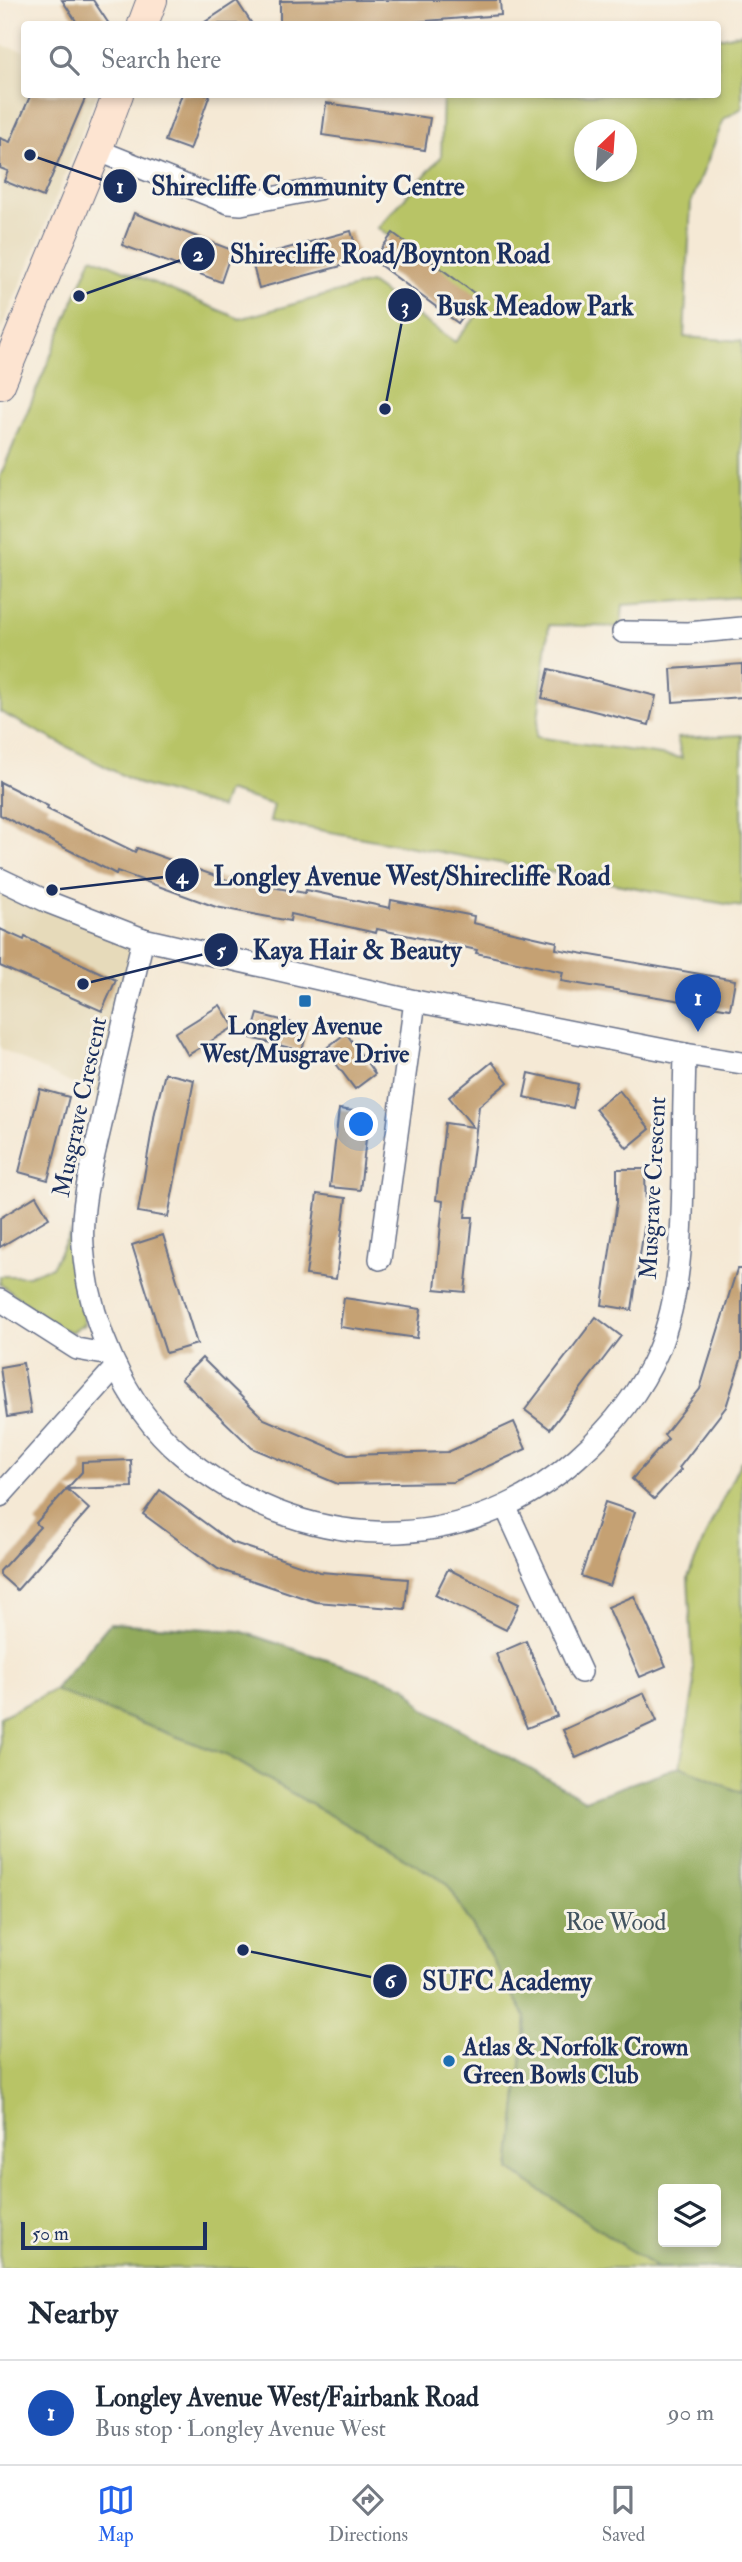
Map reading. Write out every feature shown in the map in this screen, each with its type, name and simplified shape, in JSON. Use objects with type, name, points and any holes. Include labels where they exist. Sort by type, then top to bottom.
[{"type":"street","points":[[144,21],[152,0]]},
{"type":"street","points":[[0,384],[116,98]]},
{"type":"street","points":[[97,150],[229,203],[242,204],[318,189]]},
{"type":"street","points":[[623,632],[688,633],[742,628]]},
{"type":"street","points":[[0,879],[48,902],[143,939],[415,1001],[742,1063]]},
{"type":"street","name":"Musgrave Crescent","points":[[143,939],[85,1198],[83,1247],[94,1306],[113,1361],[141,1410],[178,1452],[213,1478],[261,1507],[306,1522],[352,1531],[398,1533],[439,1528],[477,1519],[506,1508],[555,1478],[600,1438],[633,1398],[658,1350],[675,1296],[682,1231],[685,1054]]},
{"type":"street","points":[[380,1259],[415,1001]]},
{"type":"street","points":[[0,1300],[77,1349],[113,1361],[0,1496]]},
{"type":"street","points":[[506,1508],[580,1672]]},
{"type":"shaded area","points":[[0,45],[21,50],[21,98],[95,98],[0,332]]},
{"type":"shaded area","points":[[0,879],[143,939],[106,1101],[0,1048]]},
{"type":"green space","points":[[742,33],[742,108],[724,119],[691,203],[684,337],[742,341],[742,597],[623,605],[621,627],[549,625],[536,737],[682,758],[677,738],[742,735],[742,907],[270,821],[274,805],[227,791],[221,808],[139,784],[0,712],[0,477],[92,257],[240,319],[370,283],[455,342],[486,305],[378,228],[441,157],[443,98],[721,98],[721,37]]},
{"type":"green space","points":[[70,1233],[84,1325],[71,1332],[60,1328],[0,1284],[0,1276],[28,1276],[52,1267]]},
{"type":"green space","points":[[741,1461],[742,1793],[680,1766],[694,1688],[688,1577]]},
{"type":"green space","name":"Roe Wood","points":[[110,1623],[240,1631],[406,1686],[424,1709],[585,1800],[680,1766],[742,1793],[742,2268],[657,2268],[510,2170],[526,2017],[447,1883],[228,1756],[54,1690]]},
{"type":"green space","points":[[54,1690],[228,1756],[447,1883],[526,2017],[510,2170],[657,2268],[0,2268],[0,1717]]},
{"type":"building","points":[[62,0],[93,0],[107,21],[76,21]]},
{"type":"building","points":[[500,0],[501,15],[426,21],[280,21],[280,1]]},
{"type":"building","points":[[237,1],[250,21],[207,21]]},
{"type":"building","points":[[29,98],[85,98],[43,197],[4,181],[8,171],[0,168],[0,138],[10,142]]},
{"type":"building","points":[[181,98],[209,98],[190,150],[165,141]]},
{"type":"building","points":[[326,103],[430,118],[425,150],[322,135]]},
{"type":"building","points":[[134,213],[232,250],[221,282],[122,245]]},
{"type":"building","points":[[351,231],[360,261],[259,288],[251,258]]},
{"type":"building","points":[[393,233],[478,296],[458,323],[373,260]]},
{"type":"building","points":[[742,664],[742,697],[673,702],[671,669]]},
{"type":"building","points":[[549,669],[656,696],[649,725],[542,698]]},
{"type":"building","points":[[0,782],[48,806],[47,809],[135,852],[137,848],[238,884],[239,881],[305,893],[306,890],[390,908],[391,900],[474,916],[473,923],[557,942],[556,949],[735,980],[730,1009],[561,981],[563,972],[377,929],[376,933],[291,914],[290,921],[216,907],[117,871],[116,874],[0,815]]},
{"type":"building","points":[[0,929],[24,940],[25,937],[116,980],[102,1011],[0,966]]},
{"type":"building","points":[[220,1005],[234,1027],[188,1055],[175,1033]]},
{"type":"building","points":[[258,1014],[308,1027],[302,1051],[251,1038]]},
{"type":"building","points":[[346,1033],[375,1074],[355,1089],[325,1049]]},
{"type":"building","points":[[492,1062],[508,1082],[479,1106],[465,1217],[473,1217],[465,1292],[435,1289],[443,1201],[436,1200],[445,1123],[473,1127],[449,1097]]},
{"type":"building","points":[[165,1073],[194,1080],[168,1217],[138,1212],[155,1112]]},
{"type":"building","points":[[529,1073],[578,1084],[573,1108],[524,1097]]},
{"type":"building","points":[[40,1089],[69,1097],[48,1180],[19,1172]]},
{"type":"building","points":[[619,1090],[650,1129],[627,1148],[595,1109]]},
{"type":"building","points":[[339,1109],[369,1113],[360,1190],[330,1187]]},
{"type":"building","points":[[617,1169],[645,1169],[646,1215],[632,1310],[602,1305],[617,1202]]},
{"type":"building","points":[[317,1194],[346,1198],[336,1279],[306,1275]]},
{"type":"building","points":[[36,1196],[49,1218],[0,1247],[0,1218]]},
{"type":"building","points":[[163,1235],[197,1344],[166,1353],[132,1245]]},
{"type":"building","points":[[737,1269],[742,1269],[742,1357],[726,1407],[679,1468],[681,1470],[654,1499],[632,1479],[668,1439],[664,1435],[700,1389]]},
{"type":"building","points":[[344,1298],[421,1309],[417,1338],[340,1327]]},
{"type":"building","points":[[596,1317],[621,1336],[550,1429],[525,1410]]},
{"type":"building","points":[[202,1358],[264,1419],[348,1455],[448,1452],[514,1422],[526,1449],[453,1482],[338,1484],[252,1448],[181,1379]]},
{"type":"building","points":[[23,1363],[31,1413],[7,1417],[0,1367]]},
{"type":"building","points":[[131,1460],[132,1487],[67,1489],[89,1509],[17,1590],[0,1575],[0,1571],[40,1527],[36,1523],[82,1472],[82,1462]]},
{"type":"building","points":[[160,1490],[231,1542],[320,1572],[408,1579],[405,1609],[316,1602],[218,1569],[143,1514]]},
{"type":"building","points":[[605,1502],[635,1512],[610,1586],[581,1576]]},
{"type":"building","points":[[448,1569],[519,1604],[506,1630],[435,1595]]},
{"type":"building","points":[[634,1596],[666,1666],[640,1677],[608,1607]]},
{"type":"building","points":[[526,1641],[557,1716],[527,1728],[496,1654]]},
{"type":"building","points":[[644,1693],[657,1721],[576,1758],[563,1730]]},
{"type":"place","name":"Shirecliffe Community Centre","points":[[30,155]]},
{"type":"place","name":"Shirecliffe Road/Boynton Road","points":[[79,296]]},
{"type":"place","name":"Busk Meadow Park","points":[[385,409]]},
{"type":"place","name":"Longley Avenue West/Shirecliffe Road","points":[[52,890]]},
{"type":"place","name":"Kaya Hair & Beauty","points":[[83,984]]},
{"type":"place","name":"Longley Avenue West/Musgrave Drive","points":[[305,1001]]},
{"type":"place","name":"Longley Avenue West/Fairbank Road","points":[[698,1032]]},
{"type":"place","name":"SUFC Academy","points":[[243,1950]]},
{"type":"place","name":"Atlas & Norfolk Crown Green Bowls Club","points":[[449,2061]]}]
